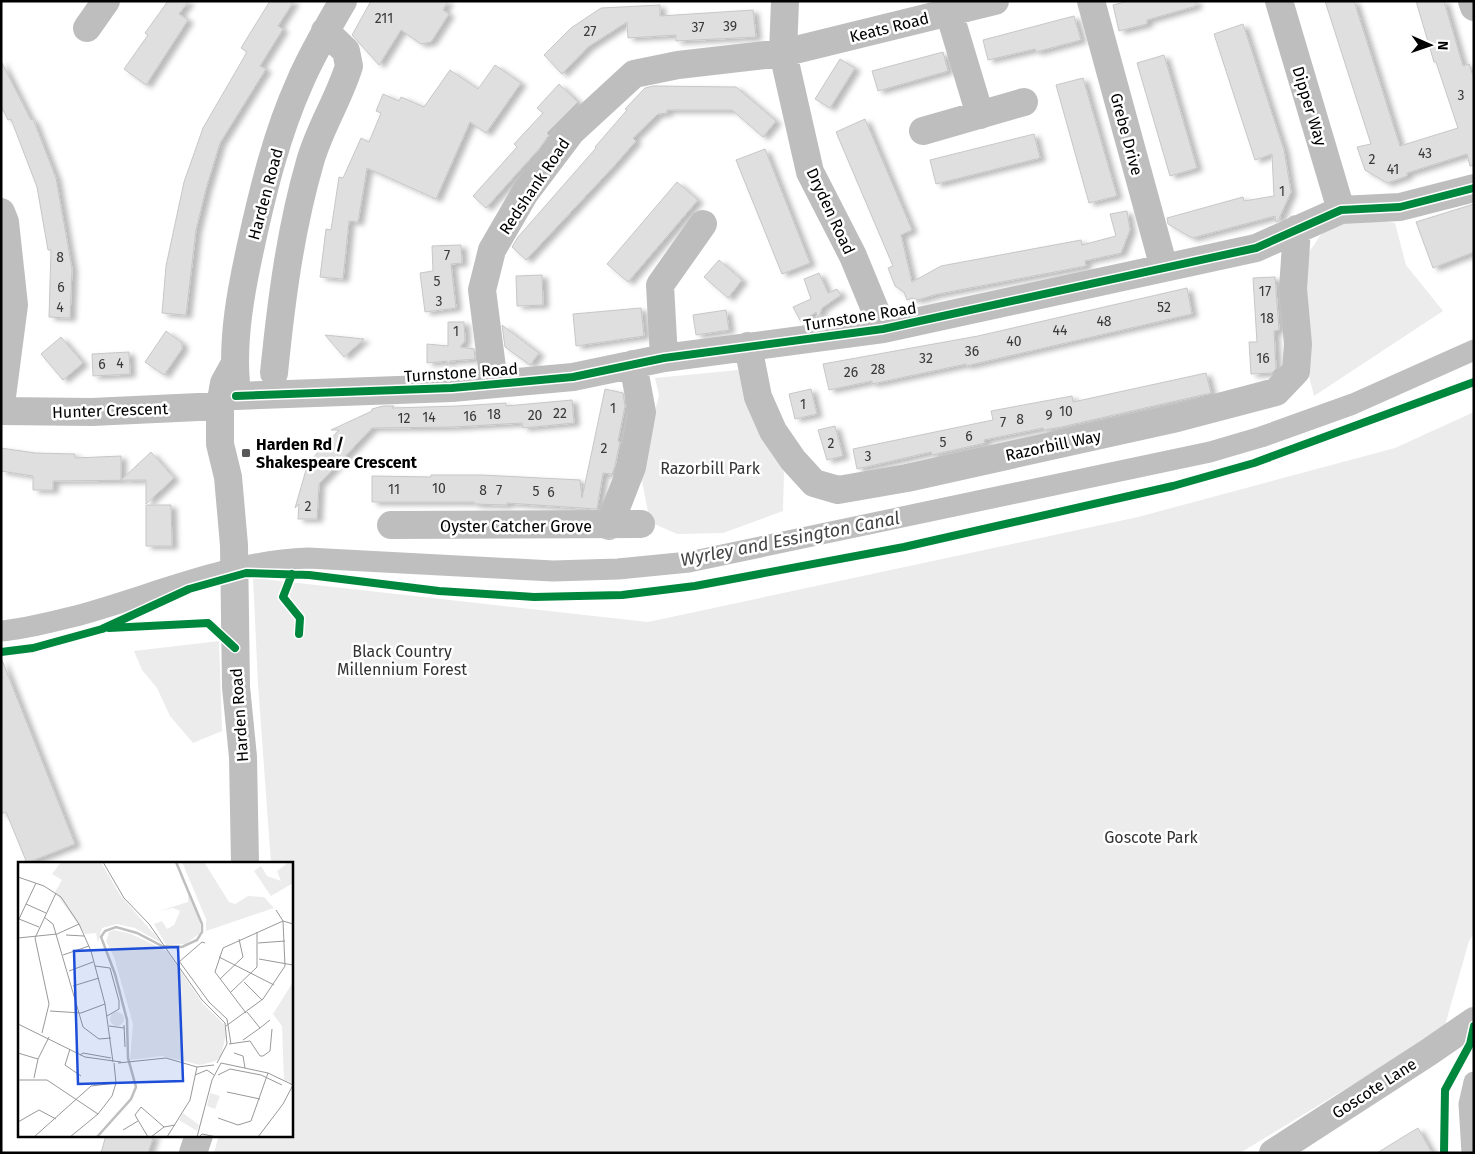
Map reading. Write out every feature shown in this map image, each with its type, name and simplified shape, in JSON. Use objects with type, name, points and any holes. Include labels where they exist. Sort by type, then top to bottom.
[{"type":"street","points":[[87,28],[106,1]]},
{"type":"street","name":"Harden Road","points":[[245,862],[243,757],[236,687],[234,546],[228,477],[228,401],[234,365],[238,315],[246,268],[266,177],[300,82],[343,1]]},
{"type":"street","name":"Dryden Road","points":[[785,1],[783,53],[810,172],[852,256],[882,329]]},
{"type":"street","name":"Keats Road","points":[[783,53],[995,1]]},
{"type":"street","name":"Grebe Drive","points":[[1091,1],[1164,268]]},
{"type":"street","name":"Dipper Way","points":[[1279,1],[1341,210]]},
{"type":"street","points":[[1472,1],[1474,7]]},
{"type":"street","points":[[949,12],[980,115]]},
{"type":"street","points":[[274,374],[272,315],[310,162],[348,66],[346,51],[325,32]]},
{"type":"street","name":"Redshank Road","points":[[494,383],[482,290],[492,250],[525,194],[572,132],[634,74],[678,65],[783,53]]},
{"type":"street","points":[[923,132],[1024,102]]},
{"type":"street","name":"Turnstone Road","points":[[228,401],[573,377],[664,358],[882,329],[1256,248],[1341,210],[1400,207],[1474,188]]},
{"type":"street","points":[[1,212],[4,222],[14,306],[1,404]]},
{"type":"street","points":[[664,358],[660,285],[703,224]]},
{"type":"street","name":"Razorbill Way","points":[[748,346],[758,397],[773,431],[793,460],[814,483],[838,490],[907,478],[1177,418],[1276,392],[1296,371],[1298,344],[1293,289],[1297,230]]},
{"type":"street","points":[[609,526],[632,467],[642,412],[633,364]]},
{"type":"street","name":"Hunter Crescent","points":[[1,411],[92,412],[228,401]]},
{"type":"street","name":"Oyster Catcher Grove","points":[[391,525],[609,526],[641,524]]},
{"type":"street","name":"Goscote Lane","points":[[1272,1153],[1308,1144],[1443,1042],[1474,1021]]},
{"type":"street","points":[[193,1153],[199,1136]]},
{"type":"green space","points":[[1361,218],[1395,223],[1406,265],[1443,311],[1314,396],[1308,372],[1305,258],[1322,233],[1341,222]]},
{"type":"green space","name":"Razorbill Park","points":[[738,370],[784,472],[783,511],[723,533],[677,534],[650,522],[642,481],[648,440],[659,395],[655,378]]},
{"type":"green space","name":"Goscote Park","points":[[1474,412],[1474,933],[1469,941],[1444,1029],[1240,1153],[214,1153],[219,1136],[292,1136],[292,862],[271,862],[258,684],[253,578],[648,622],[1138,517],[1395,448]]},
{"type":"green space","points":[[219,641],[222,731],[193,743],[170,716],[157,688],[142,670],[134,651]]},
{"type":"building","points":[[168,1],[189,1],[179,14],[188,20],[146,85],[124,69],[148,35],[145,33]]},
{"type":"building","points":[[270,1],[294,1],[278,26],[283,29],[260,66],[266,69],[220,143],[196,230],[186,315],[162,313],[166,266],[184,182],[203,128],[247,52],[241,48]]},
{"type":"building","points":[[371,1],[448,1],[443,10],[449,14],[431,42],[421,44],[401,30],[379,65],[352,35]]},
{"type":"building","points":[[1129,1],[1196,1],[1196,6],[1147,20],[1147,24],[1119,31],[1113,5]]},
{"type":"building","points":[[1325,1],[1354,1],[1400,146],[1458,128],[1436,62],[1434,62],[1416,1],[1444,1],[1463,66],[1469,64],[1474,79],[1474,165],[1470,166],[1467,154],[1407,173],[1407,176],[1387,183],[1365,170],[1357,147],[1371,144]]},
{"type":"building","points":[[660,5],[660,16],[753,10],[756,37],[676,41],[676,35],[628,38],[627,22],[588,47],[562,74],[544,55],[571,28],[601,8]]},
{"type":"building","points":[[1074,16],[1081,40],[1036,52],[1035,49],[988,60],[983,40]]},
{"type":"building","points":[[1243,24],[1284,150],[1291,192],[1276,222],[1275,216],[1192,238],[1168,224],[1167,218],[1243,197],[1244,201],[1274,196],[1272,154],[1255,160],[1214,34]]},
{"type":"building","points":[[943,52],[948,71],[878,91],[872,71]]},
{"type":"building","points":[[1164,55],[1197,168],[1170,176],[1137,63]]},
{"type":"building","points":[[840,59],[855,68],[830,108],[815,99]]},
{"type":"building","points":[[1,61],[31,120],[33,119],[56,178],[72,269],[70,318],[49,317],[51,250],[48,250],[37,187],[11,119],[8,120],[1,106]]},
{"type":"building","points":[[495,65],[521,83],[486,133],[470,122],[436,199],[367,168],[358,222],[349,221],[343,279],[320,277],[326,229],[331,230],[339,177],[343,178],[361,138],[369,142],[381,113],[376,111],[383,94],[399,101],[401,97],[424,107],[450,70],[478,89]]},
{"type":"building","points":[[1083,78],[1117,196],[1089,203],[1056,85]]},
{"type":"building","points":[[559,84],[578,102],[547,133],[549,135],[539,149],[486,208],[473,196],[517,147],[514,144],[543,113],[537,108]]},
{"type":"building","points":[[653,86],[736,87],[776,121],[763,137],[732,110],[667,110],[667,113],[658,114],[633,138],[636,141],[615,165],[526,260],[512,247],[518,237],[596,148],[627,110],[625,109],[645,88]]},
{"type":"building","points":[[865,119],[912,230],[901,235],[912,282],[941,266],[1081,240],[1082,245],[1116,236],[1110,214],[1127,211],[1130,230],[1121,253],[1085,261],[1086,266],[938,294],[917,300],[913,298],[907,300],[904,292],[895,286],[888,268],[893,266],[836,132]]},
{"type":"building","points":[[1034,134],[1040,158],[936,184],[930,160]]},
{"type":"building","points":[[765,149],[810,263],[782,274],[736,160]]},
{"type":"building","points":[[677,182],[698,200],[628,282],[607,264]]},
{"type":"building","points":[[1474,204],[1474,252],[1433,268],[1416,222]]},
{"type":"building","points":[[461,245],[462,263],[451,264],[456,308],[425,312],[420,273],[433,271],[432,246]]},
{"type":"building","points":[[719,260],[742,280],[728,298],[704,277]]},
{"type":"building","points":[[819,273],[828,293],[837,289],[841,295],[822,308],[818,319],[816,312],[801,322],[793,307],[811,299],[804,279]]},
{"type":"building","points":[[542,275],[543,305],[517,306],[516,276]]},
{"type":"building","points":[[1275,277],[1279,330],[1274,331],[1276,369],[1272,373],[1251,374],[1249,342],[1257,342],[1253,278]]},
{"type":"building","points":[[1187,288],[1192,314],[966,366],[966,364],[872,384],[872,381],[829,390],[823,364],[978,336]]},
{"type":"building","points":[[641,308],[644,336],[576,346],[573,314]]},
{"type":"building","points":[[726,310],[729,330],[696,335],[693,315]]},
{"type":"building","points":[[448,322],[464,322],[465,341],[460,347],[474,349],[475,359],[450,361],[447,365],[447,361],[427,363],[427,344],[448,346]]},
{"type":"building","points":[[502,325],[539,353],[530,365],[505,347]]},
{"type":"building","points":[[166,331],[182,343],[182,349],[164,375],[145,362]]},
{"type":"building","points":[[325,335],[364,339],[344,357]]},
{"type":"building","points":[[61,337],[83,363],[63,380],[41,354]]},
{"type":"building","points":[[129,352],[130,374],[93,376],[92,354]]},
{"type":"building","points":[[1206,373],[1211,393],[1061,427],[1044,430],[1043,428],[984,440],[985,443],[932,455],[931,452],[857,469],[853,449],[993,420],[991,411],[1072,396],[1073,402]]},
{"type":"building","points":[[605,389],[623,393],[625,406],[615,466],[612,474],[603,473],[597,509],[507,503],[507,505],[474,504],[474,502],[372,502],[372,476],[431,477],[431,475],[481,475],[580,480],[582,498]]},
{"type":"building","points":[[811,389],[817,414],[795,419],[789,394]]},
{"type":"building","points":[[572,400],[574,423],[523,428],[522,423],[452,427],[372,428],[319,484],[317,519],[298,519],[299,504],[295,508],[308,463],[339,430],[331,430],[372,411],[372,409],[383,406],[394,406],[392,408],[506,403],[506,406]]},
{"type":"building","points":[[835,426],[843,456],[827,460],[818,430]]},
{"type":"building","points":[[1,448],[35,453],[75,454],[75,458],[121,456],[121,480],[151,452],[174,478],[146,504],[146,480],[53,481],[53,490],[33,490],[33,476],[1,471]]},
{"type":"building","points":[[146,505],[171,505],[172,546],[146,546]]},
{"type":"building","points":[[2,660],[75,844],[27,862],[6,812],[1,814]]},
{"type":"building","points":[[1418,1128],[1432,1153],[1377,1153],[1403,1137]]},
{"type":"building","points":[[106,1136],[154,1136],[148,1153],[101,1153]]},
{"type":"waterway","name":"Wyrley and Essington Canal","points":[[1,631],[29,627],[76,616],[191,580],[249,565],[278,560],[308,558],[553,571],[618,569],[689,562],[1210,452],[1261,437],[1353,404],[1474,350]]},
{"type":"waterway","name":"Wyrley and Essington Canal","points":[[1472,1153],[1469,1104],[1474,1082]]},
{"type":"cycle path","points":[[236,396],[452,388],[573,377],[664,358],[883,329],[1256,248],[1341,210],[1400,207],[1474,188]]},
{"type":"cycle path","points":[[1,652],[33,648],[102,629],[189,589],[246,573],[309,575],[439,591],[534,597],[622,595],[695,586],[904,547],[1173,486],[1254,463],[1474,382]]},
{"type":"cycle path","points":[[292,574],[283,597],[300,618],[299,634]]},
{"type":"cycle path","points":[[109,628],[208,623],[235,648]]},
{"type":"cycle path","points":[[1444,1153],[1445,1090],[1470,1044],[1474,1026]]},
{"type":"place","name":"Harden Rd / Shakespeare Crescent","points":[[246,453]]},
{"type":"park label","name":"Black Country Millennium Forest","points":[[402,660]]}]
